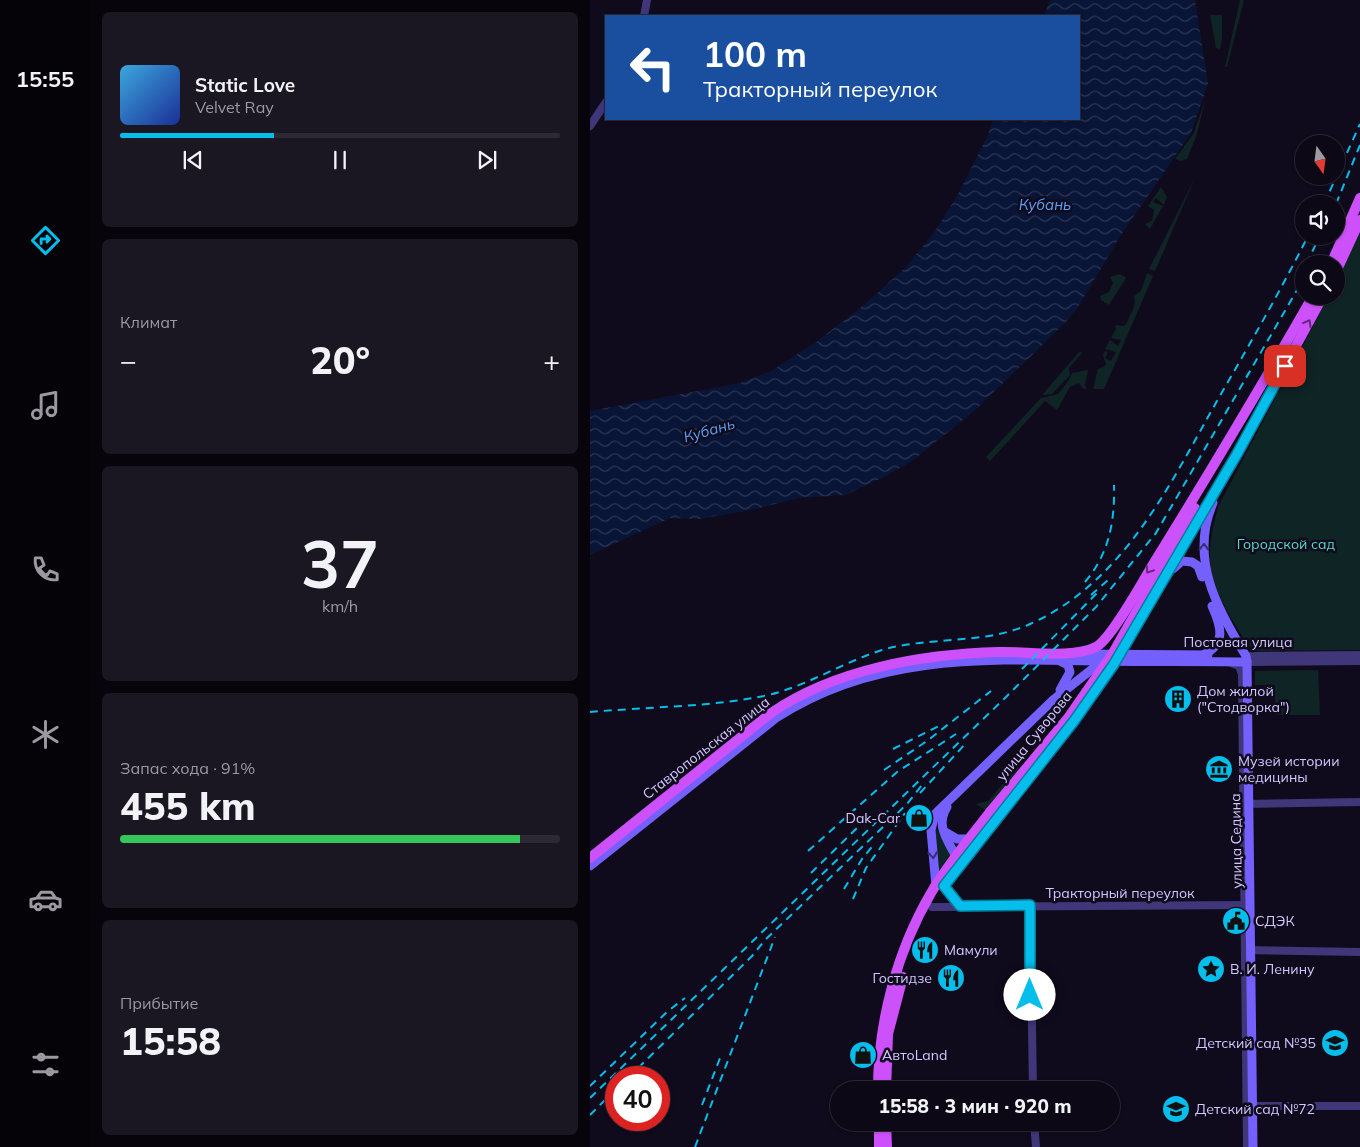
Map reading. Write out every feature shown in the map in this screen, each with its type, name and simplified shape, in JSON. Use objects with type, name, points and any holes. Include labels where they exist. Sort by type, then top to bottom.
[{"type":"main road","points":[[1335,255],[1360,198]]},
{"type":"main road","points":[[1344,255],[1360,220]]},
{"type":"main road","name":"улица Суворова","points":[[1162,579],[1248,410],[1307,305]]},
{"type":"main road","name":"улица Суворова","points":[[878,1081],[880,1047],[890,996],[908,939],[958,860],[1089,700],[1121,653],[1162,579],[1225,473],[1318,305]]},
{"type":"main road","name":"улица Суворова","points":[[1069,653],[1095,648],[1105,639],[1248,410]]},
{"type":"main road","points":[[1225,473],[1208,514],[1204,543],[1205,567],[1213,597],[1246,659]]},
{"type":"main road","points":[[1162,579],[1182,561],[1196,563],[1200,570],[1220,630],[1214,649],[1202,655]]},
{"type":"main road","name":"Ставропольская улица","points":[[590,858],[771,713],[800,696],[866,671],[916,659],[977,653],[1115,655]]},
{"type":"main road","name":"Постовая улица","points":[[1115,655],[1202,655],[1246,659]]},
{"type":"main road","name":"Ставропольская улица","points":[[590,866],[762,729],[803,702],[869,676],[915,666],[977,659],[1134,662]]},
{"type":"main road","name":"Постовая улица","points":[[1134,662],[1246,659]]},
{"type":"main road","name":"улица Седина","points":[[1246,659],[1249,1106],[1253,1147]]},
{"type":"main road","points":[[1052,700],[1070,672],[1066,663],[1053,660]]},
{"type":"main road","points":[[1052,700],[1088,670],[1102,662]]},
{"type":"main road","name":"улица Суворова","points":[[936,823],[955,794],[1052,700]]},
{"type":"main road","name":"улица Суворова","points":[[958,860],[969,839],[993,815]]},
{"type":"main road","points":[[936,823],[945,832],[957,839],[969,839]]},
{"type":"main road","points":[[936,823],[940,886]]},
{"type":"main road","points":[[945,832],[958,860]]},
{"type":"main road","name":"улица Суворова","points":[[886,1081],[888,1034],[901,982],[914,943],[940,886]]},
{"type":"main road","points":[[878,1131],[879,1147]]},
{"type":"main road","points":[[886,1131],[887,1147]]},
{"type":"street","points":[[644,15],[647,0]]},
{"type":"street","points":[[590,126],[605,104]]},
{"type":"street","name":"Постовая улица","points":[[1246,659],[1360,655]]},
{"type":"street","name":"Постовая улица","points":[[1246,659],[1360,661]]},
{"type":"street","name":"улица Седина","points":[[1221,661],[1237,665],[1241,671],[1246,804]]},
{"type":"street","points":[[1246,804],[1360,802]]},
{"type":"street","points":[[940,886],[960,906]]},
{"type":"street","points":[[1030,905],[1033,1081]]},
{"type":"street","name":"Тракторный переулок","points":[[932,907],[1247,905]]},
{"type":"street","points":[[1247,950],[1360,952]]},
{"type":"street","points":[[1249,1106],[1360,1106]]},
{"type":"street","name":"улица Седина","points":[[1247,1147],[1249,1106]]},
{"type":"street","points":[[1035,1131],[1036,1147]]},
{"type":"green space","points":[[1240,0],[1244,0],[1227,67],[1225,67]]},
{"type":"green space","points":[[1210,15],[1222,15],[1220,49],[1216,48]]},
{"type":"green space","points":[[1205,100],[1197,134],[1187,159],[1181,161],[1175,159],[1194,133]]},
{"type":"green space","points":[[1195,178],[1155,271],[1149,269]]},
{"type":"green space","points":[[1161,187],[1167,197],[1164,205],[1156,198],[1153,202],[1163,206],[1150,229],[1145,224],[1152,221],[1154,210],[1148,206]]},
{"type":"green space","name":"Городской сад","points":[[1360,233],[1360,650],[1256,651],[1247,644],[1222,602],[1213,578],[1210,549],[1215,517],[1219,505],[1324,305],[1345,305],[1345,263]]},
{"type":"green space","points":[[1147,273],[1153,276],[1104,389],[1093,389],[1098,369],[1106,364],[1103,355],[1105,351],[1108,352],[1105,358],[1111,361],[1116,352],[1105,349],[1110,340],[1118,346],[1121,340],[1111,338],[1116,329],[1115,325],[1124,326],[1127,323],[1134,307],[1134,296],[1141,291]]},
{"type":"green space","points":[[1120,274],[1126,278],[1109,305],[1101,300],[1100,296],[1109,292],[1113,283],[1110,277]]},
{"type":"green space","points":[[1080,351],[1082,353],[1069,368],[1070,375],[1052,394],[1044,395],[1043,394]]},
{"type":"green space","points":[[1088,370],[1085,385],[1087,389],[1083,389],[1079,383],[1070,387],[1057,410],[1045,401],[990,461],[986,457],[1041,398],[1058,394],[1072,373]]},
{"type":"green space","points":[[1318,670],[1320,715],[1275,715],[1275,685],[1255,685],[1255,671]]},
{"type":"green space","points":[[1015,763],[1019,769],[985,810],[976,804],[988,801],[1005,781],[999,775],[1002,767],[1009,772]]},
{"type":"green space","points":[[935,826],[950,854],[939,871]]},
{"type":"water","name":"Кубань","points":[[1050,0],[1195,0],[1208,84],[1191,133],[1121,235],[1078,307],[1064,324],[973,412],[912,461],[884,477],[845,495],[799,498],[751,510],[699,519],[670,518],[590,555],[590,411],[740,383],[771,371],[815,343],[865,304],[904,269],[933,234],[956,198],[988,135],[993,120],[1080,120],[1080,15],[1044,15]]},
{"type":"railway","points":[[1328,195],[1360,124]]},
{"type":"railway","points":[[1340,195],[1360,145]]},
{"type":"railway","points":[[590,712],[700,705],[764,696],[794,687],[882,650],[919,643],[976,638],[1012,631],[1030,624],[1063,606],[1092,583],[1118,557],[1141,529],[1162,498],[1264,319],[1303,245]]},
{"type":"railway","points":[[1310,255],[1316,245]]},
{"type":"railway","points":[[590,1098],[1006,697],[1096,607],[1156,533],[1295,294]]},
{"type":"railway","points":[[1085,582],[1100,560],[1109,536],[1112,524],[1114,485]]},
{"type":"railway","points":[[1091,595],[1108,580]]},
{"type":"railway","points":[[1022,669],[1099,591]]},
{"type":"railway","points":[[884,770],[927,741],[991,691]]},
{"type":"railway","points":[[893,749],[943,724]]},
{"type":"railway","points":[[808,851],[897,772],[956,734]]},
{"type":"railway","points":[[920,793],[967,742]]},
{"type":"railway","points":[[640,1066],[752,956],[765,940],[907,804],[922,785]]},
{"type":"railway","points":[[853,899],[866,868],[905,813]]},
{"type":"railway","points":[[811,873],[857,828]]},
{"type":"railway","points":[[844,889],[862,859],[875,843]]},
{"type":"railway","points":[[695,1147],[775,937]]},
{"type":"railway","points":[[590,1086],[668,1011],[685,998]]},
{"type":"railway","points":[[702,1105],[720,1058]]},
{"type":"railway","points":[[590,1115],[605,1100]]},
{"type":"place","name":"Дом жилой (\"Стодворка\")","points":[[1178,699]]},
{"type":"place","name":"Музей истории медицины","points":[[1219,769]]},
{"type":"place","name":"Dak-Car","points":[[919,818]]},
{"type":"place","name":"СДЭК","points":[[1236,921]]},
{"type":"place","name":"Мамули","points":[[925,950]]},
{"type":"place","name":"В. И. Ленину","points":[[1211,969]]},
{"type":"place","name":"Гостидзе","points":[[951,978]]},
{"type":"place","name":"Детский сад №35","points":[[1335,1043]]},
{"type":"place","name":"АвтоLand","points":[[863,1055]]},
{"type":"place","name":"Детский сад №72","points":[[1176,1109]]},
{"type":"route","points":[[1030,995],[1030,905],[960,906],[944,886],[996,817],[1098,689],[1127,643],[1237,454],[1285,366]]}]
